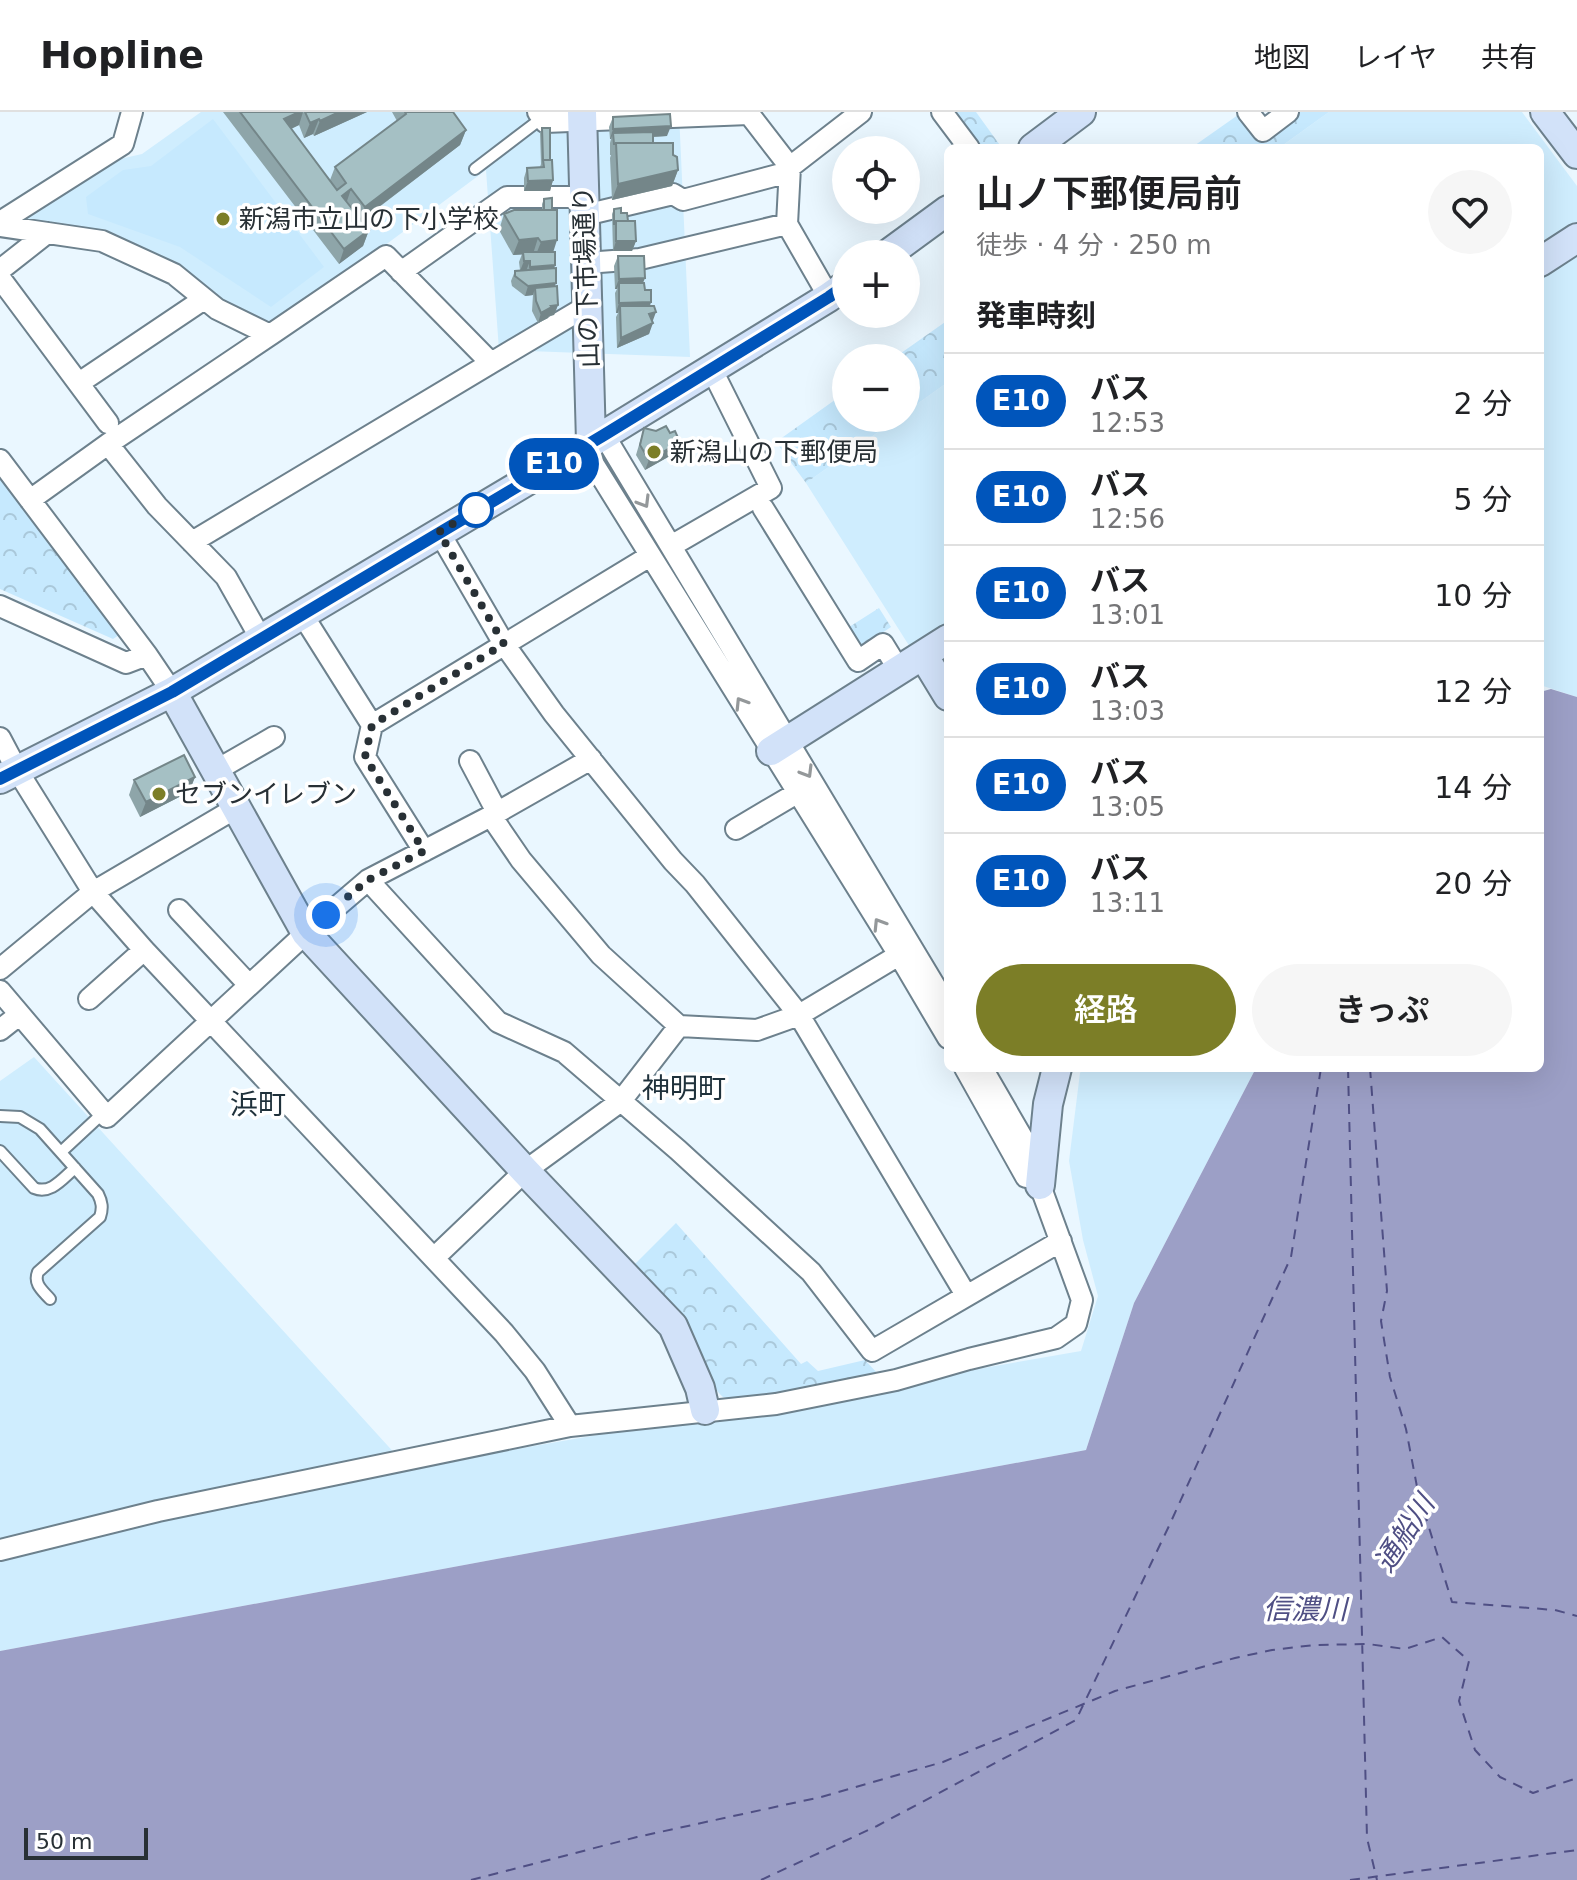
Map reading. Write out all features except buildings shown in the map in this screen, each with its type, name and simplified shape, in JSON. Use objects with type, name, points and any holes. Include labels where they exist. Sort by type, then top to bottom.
[{"type":"street","points":[[401,272],[507,197],[584,206],[673,194],[683,200],[790,170],[861,112]]},
{"type":"street","points":[[942,112],[966,144]]},
{"type":"street","points":[[1038,144],[1081,112]]},
{"type":"street","points":[[1248,112],[1263,131],[1288,112]]},
{"type":"street","points":[[1545,112],[1577,154]]},
{"type":"street","points":[[0,224],[123,144],[130,113]]},
{"type":"street","points":[[540,115],[545,122],[582,116],[749,113],[790,170],[787,224],[832,283]]},
{"type":"street","name":"山の下市場通り","points":[[582,116],[593,441]]},
{"type":"street","points":[[907,240],[944,213]]},
{"type":"street","points":[[0,224],[102,241],[174,274],[217,309],[270,335]]},
{"type":"street","points":[[586,263],[640,259],[787,224]]},
{"type":"street","points":[[0,270],[47,233]]},
{"type":"street","points":[[1544,259],[1577,238]]},
{"type":"street","points":[[30,500],[108,433],[270,335],[386,256],[491,363]]},
{"type":"street","points":[[0,278],[79,383],[157,506],[226,577],[261,639]]},
{"type":"street","points":[[9,774],[172,692],[832,295]]},
{"type":"street","points":[[79,383],[204,299]]},
{"type":"street","points":[[192,542],[587,306]]},
{"type":"street","points":[[671,546],[771,488],[711,368]]},
{"type":"street","points":[[593,441],[671,546],[779,746],[797,793],[944,1031]]},
{"type":"street","points":[[593,441],[650,556],[779,746],[944,1002]]},
{"type":"street","points":[[0,460],[172,692],[306,933],[673,1326],[700,1388],[705,1410]]},
{"type":"street","points":[[763,508],[858,661],[883,644],[911,662],[944,692]]},
{"type":"street","points":[[439,532],[504,644],[554,714],[799,1015],[966,1295]]},
{"type":"street","points":[[372,725],[650,556]]},
{"type":"street","points":[[0,606],[126,663],[147,655]]},
{"type":"street","points":[[302,614],[372,725],[365,757],[424,851]]},
{"type":"street","points":[[779,746],[944,641]]},
{"type":"street","points":[[215,771],[274,737]]},
{"type":"street","points":[[0,738],[9,774],[93,892],[504,1333],[535,1371],[570,1426]]},
{"type":"street","points":[[0,991],[107,1117],[306,933],[368,880],[591,759]]},
{"type":"street","points":[[470,761],[494,814],[521,860],[601,955],[679,1026],[757,1030],[799,1015],[899,955]]},
{"type":"street","points":[[736,829],[797,793]]},
{"type":"street","points":[[0,969],[93,892],[236,808]]},
{"type":"street","points":[[368,880],[498,1022],[564,1052],[811,1272],[872,1351],[1059,1234]]},
{"type":"street","points":[[179,910],[249,985]]},
{"type":"street","points":[[89,999],[144,950]]},
{"type":"street","points":[[0,1030],[19,1015]]},
{"type":"street","points":[[435,1257],[525,1171],[621,1101],[679,1026]]},
{"type":"street","points":[[967,1072],[1059,1234]]},
{"type":"street","points":[[0,1550],[158,1511],[570,1426],[776,1404],[896,1380],[1056,1338],[1076,1324],[1082,1300],[1023,1139],[984,1072]]},
{"type":"street","points":[[1040,1185],[1048,1104],[1056,1072]]},
{"type":"lane","points":[[475,169],[540,115]]},
{"type":"lane","points":[[61,1152],[103,1113]]},
{"type":"lane","points":[[0,1116],[20,1117],[40,1129],[98,1194],[102,1211],[100,1217],[38,1272],[37,1284],[50,1299]]},
{"type":"lane","points":[[0,1151],[40,1191],[54,1186],[75,1168]]},
{"type":"shaded area","points":[[201,112],[679,112],[690,357],[499,350],[486,170],[384,246],[270,324],[218,297],[26,221],[27,217],[120,159],[142,154]]},
{"type":"shaded area","points":[[1329,112],[1522,112],[1577,186],[1577,697],[1544,686],[1544,144],[1285,144]]},
{"type":"shaded area","points":[[944,385],[944,701],[806,483],[878,432],[920,432],[920,402]]},
{"type":"shaded area","points":[[34,1057],[408,1468],[1081,1351],[1098,1296],[1083,1240],[1069,1161],[1081,1072],[1254,1072],[1134,1303],[1086,1450],[0,1651],[0,1081]]},
{"type":"green space","points":[[942,112],[976,112],[999,144],[966,144]]},
{"type":"green space","points":[[1292,112],[1329,112],[1285,144],[1197,144],[1238,115],[1255,139]]},
{"type":"green space","points":[[213,119],[324,267],[271,307],[180,247],[88,214],[86,197],[123,170],[151,166]]},
{"type":"green space","points":[[944,323],[944,385],[920,402],[920,344],[914,344]]},
{"type":"green space","points":[[832,402],[832,432],[878,432],[806,483],[776,442]]},
{"type":"green space","points":[[0,479],[119,635],[113,639],[0,589]]},
{"type":"green space","points":[[879,608],[891,627],[864,645],[855,643],[846,629]]},
{"type":"green space","points":[[676,1223],[801,1364],[807,1361],[818,1371],[865,1360],[878,1374],[772,1394],[723,1397],[630,1269]]},
{"type":"water","name":"信濃川","points":[[1551,689],[1577,697],[1577,1880],[0,1880],[0,1651],[1086,1450],[1134,1303],[1254,1072],[1544,1072],[1544,691]]},
{"type":"ferry route","points":[[761,1880],[877,1826],[1076,1720],[1169,1526],[1291,1257],[1320,1072]]},
{"type":"ferry route","points":[[1348,1072],[1367,1838],[1377,1880]]},
{"type":"ferry route","points":[[1370,1072],[1387,1291],[1381,1321],[1390,1377],[1406,1429],[1418,1492],[1452,1602],[1555,1610],[1577,1616]]},
{"type":"ferry route","points":[[471,1880],[637,1837],[821,1797],[943,1762],[1115,1691],[1235,1658],[1314,1645],[1368,1644],[1405,1649],[1442,1637],[1469,1661],[1459,1701],[1475,1750],[1500,1777],[1533,1793],[1577,1778]]},
{"type":"ferry route","points":[[1350,1880],[1577,1850]]},
{"type":"bus line","name":"E10","points":[[0,779],[172,692],[604,435],[832,295]]},
{"type":"place","name":"新潟市立山の下小学校","points":[[223,219]]},
{"type":"place","name":"新潟山の下郵便局","points":[[654,452]]},
{"type":"place","name":"セブンイレブン","points":[[159,794]]},
{"type":"district","name":"神明町","points":[[684,1088]]},
{"type":"district","name":"浜町","points":[[258,1104]]},
{"type":"route","points":[[326,915],[368,880],[424,851],[365,757],[372,725],[504,644],[439,532],[487,504],[476,510]]},
{"type":"water label","name":"通船川","points":[[1404,1533]]}]
